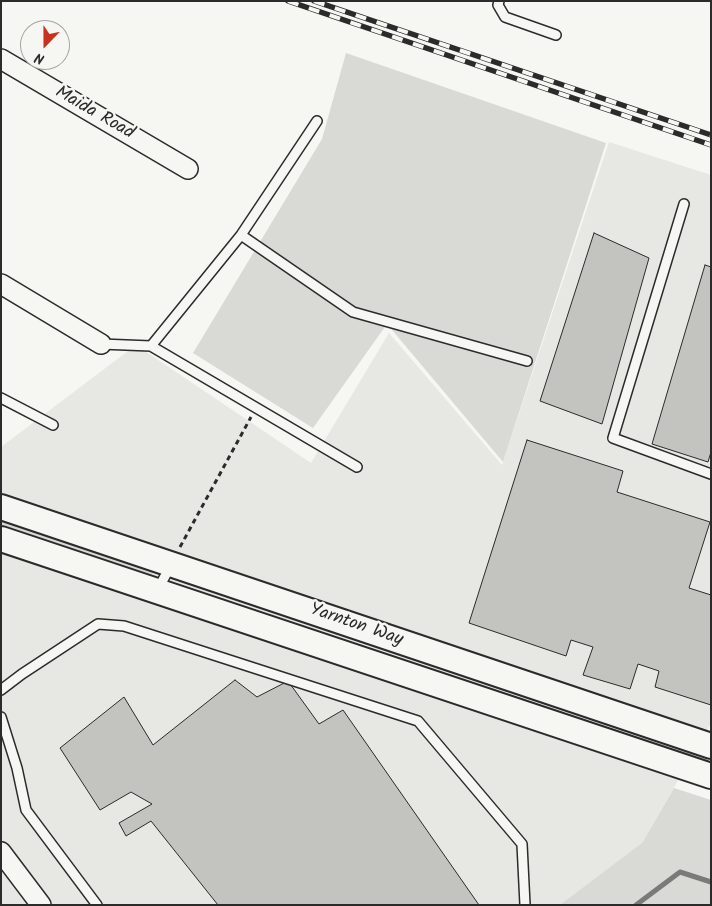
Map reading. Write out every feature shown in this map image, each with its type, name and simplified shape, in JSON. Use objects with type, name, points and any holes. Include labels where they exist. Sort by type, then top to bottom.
[{"type":"street","name":"Maida Road","points":[[1,59],[188,169]]},
{"type":"street","points":[[1,284],[101,344]]},
{"type":"street","name":"Yarnton Way","points":[[1,507],[711,746]]},
{"type":"street","name":"Yarnton Way","points":[[1,539],[711,776]]},
{"type":"street","points":[[1,852],[41,905]]},
{"type":"lane","points":[[499,1],[498,5],[505,17],[556,35]]},
{"type":"lane","points":[[151,346],[241,235],[317,121]]},
{"type":"lane","points":[[684,204],[613,438],[711,474]]},
{"type":"lane","points":[[241,235],[353,312],[527,361]]},
{"type":"lane","points":[[101,344],[151,346],[357,467]]},
{"type":"lane","points":[[1,398],[53,425]]},
{"type":"lane","points":[[157,591],[172,564]]},
{"type":"lane","points":[[1,690],[98,624],[124,626],[418,721],[522,844],[525,905]]},
{"type":"lane","points":[[1,718],[18,768],[26,810],[97,905]]},
{"type":"path","points":[[172,564],[256,408]]},
{"type":"shaded area","points":[[346,53],[606,143],[503,462],[387,324],[313,428],[193,353],[322,139]]},
{"type":"shaded area","points":[[609,142],[711,175],[711,723],[642,843],[575,905],[1,905],[1,447],[136,345],[311,463],[389,333],[502,465]]},
{"type":"shaded area","points":[[1,518],[155,571],[150,576],[1,530]]},
{"type":"shaded area","points":[[674,788],[711,800],[711,905],[560,905],[642,843]]},
{"type":"building","points":[[594,233],[649,258],[602,424],[540,401]]},
{"type":"building","points":[[705,265],[711,267],[711,452],[708,462],[652,444]]},
{"type":"building","points":[[527,440],[623,471],[617,492],[710,522],[689,588],[711,595],[711,705],[655,687],[659,671],[638,664],[630,689],[583,675],[593,647],[571,640],[566,656],[469,623]]},
{"type":"building","points":[[235,680],[257,697],[288,681],[319,724],[343,710],[479,905],[218,905],[151,821],[126,836],[119,823],[152,804],[131,792],[100,810],[60,748],[124,697],[153,745]]},
{"type":"waterway","points":[[636,905],[680,872],[711,882]]},
{"type":"railway","points":[[288,1],[711,145]]},
{"type":"railway","points":[[314,1],[711,135]]}]
